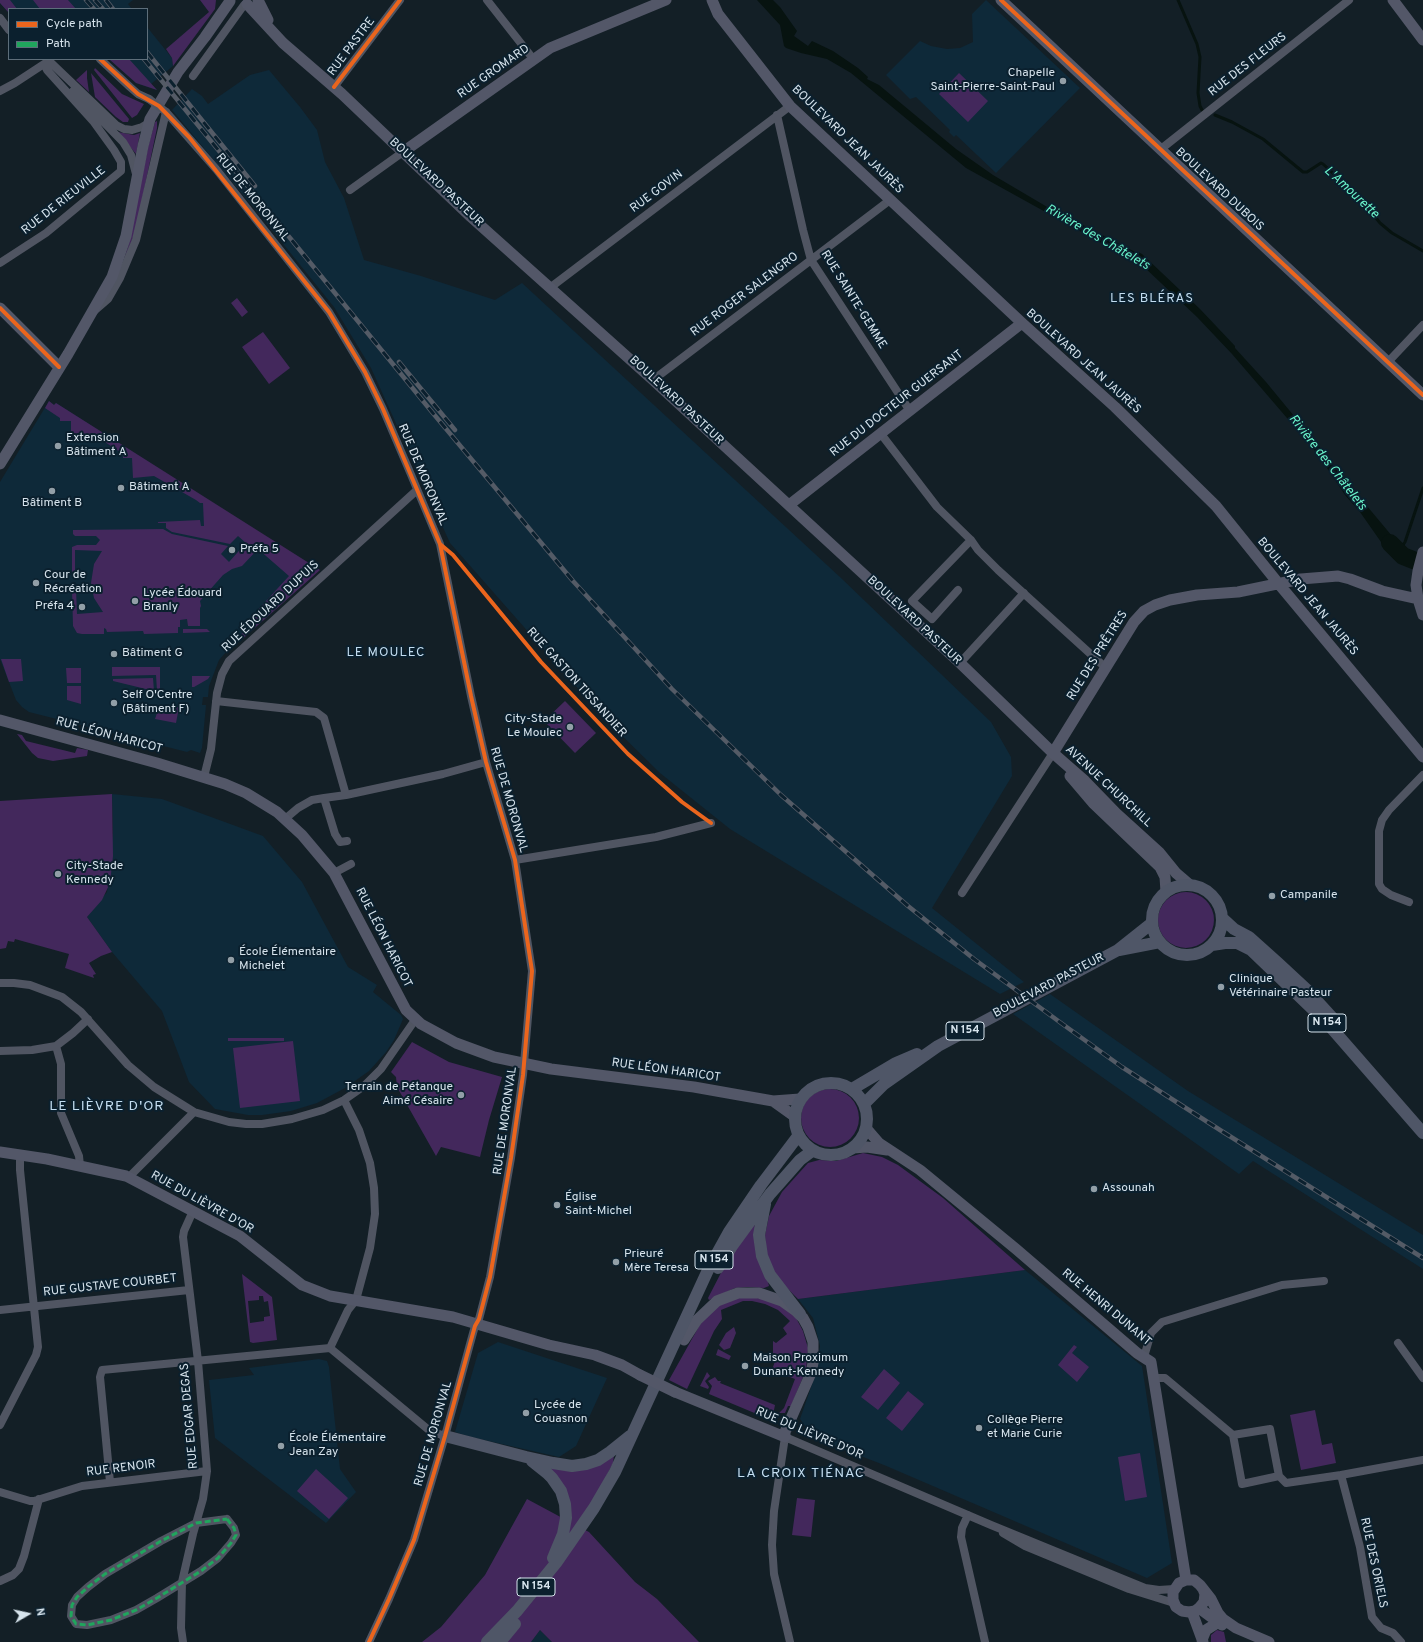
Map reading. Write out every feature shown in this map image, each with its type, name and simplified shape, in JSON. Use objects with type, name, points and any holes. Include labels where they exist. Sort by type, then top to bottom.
[{"type":"main road","points":[[1190,885],[1202,888],[1212,895],[1219,906],[1222,918],[1220,933],[1212,946],[1197,954],[1185,955],[1169,950],[1160,942],[1152,923],[1155,906],[1166,892],[1177,886],[1190,885]]},
{"type":"main road","name":"N 154","points":[[1222,918],[1256,944],[1315,998],[1423,1124]]},
{"type":"main road","name":"N 154","points":[[1118,950],[1152,923]]},
{"type":"main road","name":"N 154","points":[[1118,950],[1160,942]]},
{"type":"main road","name":"N 154","points":[[1212,946],[1232,942],[1244,945],[1251,950],[1328,1024],[1423,1133]]},
{"type":"main road","name":"BOULEVARD PASTEUR","points":[[864,1104],[884,1084],[938,1046],[1118,950]]},
{"type":"main road","name":"N 154","points":[[852,1089],[896,1063],[938,1046]]},
{"type":"main road","points":[[830,1082],[842,1084],[852,1089],[864,1104],[867,1116],[866,1128],[861,1139],[853,1148],[844,1153],[833,1156],[822,1155],[812,1151],[798,1136],[795,1126],[794,1116],[800,1099],[813,1087],[830,1082]]},
{"type":"main road","name":"N 154","points":[[487,1642],[517,1611],[542,1580],[566,1549],[594,1508],[614,1472],[705,1277],[729,1232],[761,1185],[798,1136]]},
{"type":"main road","name":"N 154","points":[[684,1340],[724,1257],[770,1194],[800,1160],[812,1151]]},
{"type":"main road","points":[[770,1194],[762,1212],[760,1225],[759,1242],[762,1256],[770,1275],[800,1314]]},
{"type":"main road","points":[[500,1642],[573,1553],[595,1520],[616,1483],[684,1340]]},
{"type":"main road","points":[[445,1436],[526,1457],[564,1465],[586,1464],[604,1456],[632,1434]]},
{"type":"main road","points":[[526,1457],[540,1466],[552,1478],[560,1491],[565,1504],[566,1518],[563,1534],[556,1553],[542,1580]]},
{"type":"street","points":[[0,464],[92,313],[112,277],[122,251],[148,123],[175,76],[209,32],[229,0],[237,5],[248,3]]},
{"type":"street","name":"BOULEVARD PASTEUR","points":[[258,0],[268,20],[295,53]]},
{"type":"street","name":"RUE PASTRE","points":[[334,87],[400,0]]},
{"type":"street","points":[[487,0],[534,60]]},
{"type":"street","name":"RUE GROMARD","points":[[350,190],[550,48],[666,0]]},
{"type":"street","name":"BOULEVARD JEAN JAURÈS","points":[[712,0],[718,14],[790,106],[1022,324],[1115,408],[1216,506],[1278,584],[1423,756]]},
{"type":"street","name":"BOULEVARD DUBOIS","points":[[1001,0],[1423,395]]},
{"type":"street","name":"RUE DES FLEURS","points":[[1161,149],[1349,0]]},
{"type":"street","points":[[1392,0],[1423,40]]},
{"type":"street","name":"BOULEVARD PASTEUR","points":[[248,3],[295,53],[334,87],[471,217],[551,287],[653,380],[960,663],[1053,753]]},
{"type":"street","points":[[193,76],[248,3]]},
{"type":"street","points":[[0,18],[8,29]]},
{"type":"street","points":[[46,60],[120,128],[132,130],[142,127],[148,123]]},
{"type":"street","points":[[0,91],[15,83],[46,60]]},
{"type":"street","points":[[46,60],[50,68],[123,142],[132,155],[137,176]]},
{"type":"street","name":"RUE DE RIEUVILLE","points":[[0,263],[46,233],[121,171],[121,162],[114,150],[93,121],[47,70],[46,60]]},
{"type":"street","name":"RUE DE MORONVAL","points":[[101,60],[130,88],[149,99],[166,112],[216,169],[329,312],[365,372],[383,409],[440,544],[469,688],[486,762],[515,860],[532,971],[524,1063],[511,1158],[490,1277],[480,1320],[476,1324],[414,1540],[369,1642]]},
{"type":"street","points":[[777,115],[790,106]]},
{"type":"street","points":[[92,313],[108,300],[120,278],[136,240],[166,112]]},
{"type":"street","name":"RUE SAINTE-GEMME","points":[[777,115],[803,230],[812,260],[910,411]]},
{"type":"street","name":"RUE GOVIN","points":[[551,287],[777,115]]},
{"type":"street","name":"RUE ROGER SALENGRO","points":[[653,380],[890,200]]},
{"type":"street","points":[[0,308],[59,368]]},
{"type":"street","name":"RUE DU DOCTEUR GUERSANT","points":[[789,506],[1022,324]]},
{"type":"street","points":[[1388,362],[1423,325]]},
{"type":"street","points":[[881,434],[937,507],[971,540],[978,550],[1106,668]]},
{"type":"street","name":"RUE ÉDOUARD DUPUIS","points":[[204,777],[211,749],[216,700],[222,674],[231,659],[417,490]]},
{"type":"street","points":[[958,590],[932,619],[912,601],[971,540]]},
{"type":"street","points":[[1423,552],[1416,585],[1418,599],[1423,615]]},
{"type":"street","name":"RUE DES PRÊTRES","points":[[962,892],[1053,753],[1134,622],[1149,608],[1170,600],[1197,595],[1238,592],[1301,579],[1338,576],[1389,593],[1418,599]]},
{"type":"street","points":[[960,663],[1024,593]]},
{"type":"street","points":[[216,700],[316,712],[324,718],[346,795]]},
{"type":"street","name":"RUE LÉON HARICOT","points":[[0,720],[204,777],[246,793],[266,804],[286,819],[315,849],[334,873],[406,1010],[415,1020],[443,1037],[494,1057],[536,1064],[551,1069],[694,1087],[772,1101],[800,1099]]},
{"type":"street","name":"AVENUE CHURCHILL","points":[[1053,753],[1085,781],[1116,813],[1159,852],[1176,873],[1190,885]]},
{"type":"street","name":"AVENUE CHURCHILL","points":[[1053,753],[1094,803],[1160,867],[1165,878],[1166,892]]},
{"type":"street","points":[[286,819],[298,808],[312,800],[346,795],[443,774],[486,762]]},
{"type":"street","points":[[1409,902],[1391,895],[1382,889],[1379,884],[1379,831],[1382,820],[1389,810],[1423,775]]},
{"type":"street","points":[[324,798],[335,834],[340,842],[348,841]]},
{"type":"street","points":[[515,860],[656,837],[711,823]]},
{"type":"street","points":[[334,873],[351,864]]},
{"type":"street","points":[[0,983],[20,983],[46,989],[70,1002],[88,1019],[120,1056],[144,1080],[165,1095],[194,1112],[229,1122],[262,1124],[277,1122],[308,1115],[344,1100],[364,1086],[381,1069],[415,1020]]},
{"type":"street","points":[[0,1051],[32,1050],[56,1046],[88,1019]]},
{"type":"street","points":[[56,1046],[61,1064],[61,1113],[79,1156],[80,1166]]},
{"type":"street","points":[[330,1348],[348,1310],[356,1300],[370,1248],[374,1225],[375,1201],[372,1174],[367,1153],[359,1130],[344,1100]]},
{"type":"street","name":"RUE LÉON HARICOT","points":[[772,1101],[794,1116]]},
{"type":"street","points":[[129,1177],[194,1112]]},
{"type":"street","name":"RUE HENRI DUNANT","points":[[866,1128],[879,1143],[920,1170],[1151,1362],[1186,1580]]},
{"type":"street","points":[[853,1148],[867,1147],[890,1150]]},
{"type":"street","name":"RUE DU LIÈVRE D'OR","points":[[0,1152],[119,1173],[240,1236],[302,1285],[330,1296],[438,1314],[476,1324],[497,1330],[514,1340],[527,1345],[572,1355],[640,1375],[675,1392],[1145,1588],[1159,1590],[1174,1589]]},
{"type":"street","points":[[0,1425],[37,1350],[38,1339],[20,1170],[20,1155]]},
{"type":"street","name":"RUE EDGAR DEGAS","points":[[183,1642],[181,1628],[182,1582],[203,1499],[207,1471],[198,1361],[183,1235],[193,1212]]},
{"type":"street","points":[[1144,1357],[1151,1333],[1156,1327],[1168,1320],[1282,1285],[1324,1280]]},
{"type":"street","name":"RUE GUSTAVE COURBET","points":[[0,1310],[189,1290]]},
{"type":"street","points":[[684,1340],[697,1320],[709,1307],[723,1298],[738,1293],[753,1292],[772,1296],[788,1304],[800,1314],[806,1322],[812,1338],[813,1362],[785,1432],[774,1511],[772,1545],[774,1574],[790,1642]]},
{"type":"street","points":[[1398,1343],[1423,1378]]},
{"type":"street","points":[[110,1482],[100,1377],[101,1371],[104,1369],[330,1348],[430,1431],[445,1436]]},
{"type":"street","points":[[1154,1378],[1165,1378],[1233,1436],[1242,1484],[1279,1476]]},
{"type":"street","points":[[1233,1436],[1270,1429],[1279,1476],[1286,1483],[1341,1475],[1423,1460]]},
{"type":"street","name":"RUE RENOIR","points":[[39,1499],[68,1489],[110,1482],[207,1471]]},
{"type":"street","name":"RUE DES ORIELS","points":[[1341,1475],[1360,1547],[1372,1618],[1380,1628],[1394,1633],[1401,1642]]},
{"type":"street","points":[[0,1492],[30,1501],[39,1499],[24,1556],[19,1569],[0,1581]]},
{"type":"street","points":[[968,1515],[962,1528],[961,1537],[985,1642]]},
{"type":"street","points":[[228,1519],[234,1528],[236,1535],[231,1543],[218,1558],[182,1582],[136,1610],[111,1620],[87,1625],[76,1624],[71,1616],[72,1605],[78,1597],[99,1578],[161,1541],[196,1523],[228,1519]]},
{"type":"street","name":"RUE DU LIÈVRE D'OR","points":[[991,1525],[1033,1550],[1129,1589],[1174,1603]]},
{"type":"street","points":[[1236,1628],[1220,1616],[1211,1599],[1196,1582],[1186,1580],[1179,1583],[1174,1589],[1172,1596],[1174,1603],[1182,1611],[1196,1610],[1224,1626],[1236,1628],[1269,1642]]},
{"type":"street","points":[[1202,1641],[1196,1610],[1204,1599],[1203,1589]]},
{"type":"street","points":[[1202,1641],[1206,1630],[1217,1622]]},
{"type":"shaded area","points":[[0,0],[133,0],[128,4],[131,8],[8,8],[8,12],[0,3]]},
{"type":"shaded area","points":[[0,0],[10,0],[16,8],[8,8],[8,12],[0,3]]},
{"type":"shaded area","points":[[33,0],[68,0],[75,8],[39,8]]},
{"type":"shaded area","points":[[200,0],[216,0],[215,9],[173,66],[172,58],[166,49],[209,12]]},
{"type":"shaded area","points":[[986,0],[1080,88],[996,173],[956,135],[954,137],[949,132],[950,130],[916,97],[910,99],[886,75],[920,41],[931,46],[947,49],[960,48],[973,42],[972,14]]},
{"type":"shaded area","points":[[148,28],[172,58],[173,66],[151,84],[157,90],[136,83],[110,60],[148,60]]},
{"type":"shaded area","points":[[110,60],[130,60],[157,90],[136,83]]},
{"type":"shaded area","points":[[95,68],[122,94],[144,104],[137,115],[132,118],[94,70]]},
{"type":"shaded area","points":[[87,70],[87,78],[89,92],[76,80]]},
{"type":"shaded area","points":[[269,70],[317,130],[325,162],[344,198],[364,260],[421,276],[495,300],[522,283],[841,578],[991,722],[1011,757],[1012,776],[932,908],[1024,982],[1000,994],[730,829],[660,773],[605,719],[450,543],[371,368],[334,307],[172,110],[192,89],[202,96],[208,104],[250,75]]},
{"type":"shaded area","points":[[91,73],[129,119],[128,122],[123,122],[116,117],[95,97]]},
{"type":"shaded area","points":[[959,73],[988,101],[968,122],[939,94]]},
{"type":"shaded area","points":[[157,121],[157,128],[135,232],[122,266],[129,243],[148,147],[155,122]]},
{"type":"shaded area","points":[[118,132],[134,135],[140,133],[136,154]]},
{"type":"shaded area","points":[[237,298],[248,312],[242,317],[231,303]]},
{"type":"shaded area","points":[[263,332],[290,368],[269,384],[242,347]]},
{"type":"shaded area","name":"Lycée Édouard Branly","points":[[49,401],[54,405],[56,403],[299,558],[296,573],[219,660],[209,686],[208,697],[203,697],[202,705],[206,705],[202,748],[200,753],[191,750],[187,752],[29,712],[16,700],[0,659],[0,482]]},
{"type":"shaded area","points":[[49,401],[54,405],[56,403],[320,570],[239,642],[236,640],[246,629],[243,626],[289,576],[258,549],[242,566],[232,569],[223,575],[200,601],[200,626],[188,626],[187,619],[180,620],[178,633],[144,634],[143,631],[107,632],[104,628],[104,634],[77,633],[73,626],[72,589],[76,589],[77,614],[103,612],[94,598],[91,583],[94,564],[102,551],[75,550],[75,576],[72,576],[72,547],[77,545],[96,545],[100,540],[96,536],[75,536],[73,534],[73,530],[163,529],[172,534],[228,546],[221,554],[229,562],[246,543],[238,536],[230,544],[172,532],[166,528],[166,523],[158,523],[200,520],[201,526],[204,526],[203,503],[200,503],[154,476],[133,478],[132,458],[123,458],[123,454],[96,437],[71,436],[71,421],[60,421],[60,418],[45,408]]},
{"type":"shaded area","points":[[183,629],[207,629],[210,632],[183,633]]},
{"type":"shaded area","points":[[1,659],[21,659],[23,681],[9,682]]},
{"type":"shaded area","points":[[112,667],[160,667],[160,691],[157,691],[156,675],[112,676]]},
{"type":"shaded area","points":[[66,668],[81,668],[81,683],[67,683]]},
{"type":"shaded area","points":[[192,676],[210,676],[208,679],[192,687]]},
{"type":"shaded area","points":[[153,678],[154,691],[113,681],[113,679]]},
{"type":"shaded area","points":[[67,686],[81,686],[81,704],[67,700]]},
{"type":"shaded area","name":"City-Stade Le Moulec","points":[[565,701],[596,733],[575,753],[544,721]]},
{"type":"shaded area","points":[[159,707],[179,707],[176,723],[155,719]]},
{"type":"shaded area","points":[[17,734],[22,735],[26,741],[75,753],[77,748],[88,750],[87,756],[53,761],[38,758],[32,753]]},
{"type":"shaded area","name":"École Élémentaire Michelet","points":[[112,794],[162,799],[263,836],[302,882],[348,967],[377,985],[373,992],[401,1015],[403,1019],[394,1040],[386,1052],[369,1071],[345,1088],[317,1103],[291,1111],[262,1115],[248,1115],[215,1109],[189,1082],[162,1011],[112,952],[87,917],[107,892],[113,832]]},
{"type":"shaded area","points":[[112,794],[113,856],[110,883],[102,900],[87,917],[112,952],[89,963],[96,974],[93,975],[94,978],[65,968],[69,954],[15,939],[14,942],[8,941],[6,948],[0,949],[0,801]]},
{"type":"shaded area","points":[[1186,892],[1197,895],[1206,900],[1211,909],[1214,920],[1211,931],[1206,940],[1197,945],[1186,948],[1175,945],[1166,940],[1161,931],[1158,920],[1161,909],[1166,900],[1175,895]]},
{"type":"shaded area","points":[[1050,994],[1188,1091],[1423,1235],[1423,1269],[1253,1161],[1239,1174],[1013,1014]]},
{"type":"shaded area","points":[[228,1038],[284,1038],[284,1041],[228,1041]]},
{"type":"shaded area","points":[[293,1041],[300,1101],[240,1108],[233,1048]]},
{"type":"shaded area","points":[[412,1042],[449,1062],[502,1077],[480,1157],[441,1147],[436,1156],[397,1087],[396,1077],[391,1072]]},
{"type":"shaded area","points":[[830,1089],[841,1091],[854,1102],[857,1107],[859,1118],[857,1129],[846,1142],[841,1145],[830,1147],[819,1145],[806,1134],[803,1129],[801,1118],[803,1107],[814,1094],[819,1091]]},
{"type":"shaded area","points":[[863,1153],[882,1157],[898,1165],[943,1198],[1025,1270],[798,1299],[783,1284],[767,1262],[765,1235],[769,1216],[782,1192],[808,1163],[819,1160],[836,1161]]},
{"type":"shaded area","points":[[754,1223],[769,1286],[764,1288],[735,1288],[709,1300],[708,1298],[724,1267]]},
{"type":"shaded area","name":"Collège Pierre et Marie Curie","points":[[1025,1270],[1142,1366],[1172,1563],[1147,1578],[884,1465],[814,1438],[800,1419],[817,1370],[820,1346],[813,1318],[798,1299]]},
{"type":"shaded area","points":[[242,1274],[272,1297],[277,1340],[253,1343],[250,1342]],"holes":[[[259,1296],[263,1296],[264,1302],[268,1301],[270,1316],[264,1317],[264,1321],[250,1323],[248,1301],[259,1300]]]},
{"type":"shaded area","points":[[741,1296],[773,1300],[795,1316],[803,1331],[808,1348],[806,1370],[791,1406],[788,1406],[785,1413],[779,1413],[784,1408],[795,1379],[772,1370],[777,1355],[773,1353],[773,1341],[776,1343],[787,1334],[783,1328],[790,1321],[778,1310],[765,1304],[752,1301],[743,1301],[721,1310],[722,1319],[714,1331],[687,1389],[669,1380],[702,1321],[718,1305]]},
{"type":"shaded area","points":[[734,1327],[736,1333],[730,1348],[724,1350],[719,1345],[726,1333]]},
{"type":"shaded area","name":"Lycée de Couasnon","points":[[498,1342],[607,1378],[576,1446],[559,1457],[455,1432],[478,1353]]},
{"type":"shaded area","points":[[1074,1345],[1077,1347],[1072,1353],[1089,1367],[1077,1382],[1058,1365]]},
{"type":"shaded area","points":[[718,1349],[731,1356],[729,1360],[716,1355]]},
{"type":"shaded area","name":"École Élémentaire Jean Zay","points":[[319,1359],[327,1361],[329,1367],[340,1469],[356,1492],[326,1523],[215,1438],[209,1380],[254,1375],[249,1368]]},
{"type":"shaded area","points":[[884,1369],[900,1383],[878,1410],[861,1397]]},
{"type":"shaded area","points":[[707,1372],[710,1376],[705,1381],[709,1387],[708,1389],[700,1386]]},
{"type":"shaded area","points":[[715,1377],[718,1381],[721,1381],[720,1383],[775,1405],[773,1415],[764,1417],[709,1394],[712,1386],[708,1381]]},
{"type":"shaded area","points":[[908,1391],[924,1404],[902,1431],[886,1418]]},
{"type":"shaded area","points":[[1315,1410],[1322,1445],[1332,1443],[1336,1463],[1301,1470],[1290,1415]]},
{"type":"shaded area","points":[[1140,1453],[1147,1497],[1125,1501],[1118,1457]]},
{"type":"shaded area","points":[[614,1455],[613,1463],[602,1485],[577,1526],[589,1532],[635,1582],[657,1599],[699,1642],[552,1642],[540,1630],[531,1642],[422,1642],[441,1627],[485,1575],[527,1499],[568,1521],[545,1467]]},
{"type":"shaded area","points":[[316,1469],[348,1498],[329,1519],[297,1491]]},
{"type":"shaded area","points":[[797,1498],[815,1500],[811,1537],[792,1535]]},
{"type":"shaded area","points":[[540,1630],[552,1642],[531,1642]]},
{"type":"shaded area","points":[[1217,1630],[1224,1632],[1226,1642],[1211,1642],[1211,1635]]},
{"type":"water","points":[[757,0],[773,0],[780,7],[797,31],[794,36],[808,46],[812,41],[833,51],[858,68],[868,77],[867,79],[879,85],[956,149],[993,175],[1054,211],[1135,252],[1142,254],[1200,309],[1235,346],[1235,348],[1266,382],[1392,536],[1404,548],[1410,550],[1406,565],[1394,559],[1388,552],[1360,512],[1345,495],[1317,453],[1232,354],[1197,317],[1143,266],[966,168],[851,73],[827,59],[786,48],[784,46],[780,25]]},
{"type":"waterway","name":"L'Amourette","points":[[1178,0],[1197,44],[1200,57],[1198,93],[1202,110]]},
{"type":"waterway","name":"L'Amourette","points":[[1215,115],[1232,122],[1263,139],[1303,172],[1307,172],[1321,163],[1323,164],[1361,199],[1380,223],[1392,233],[1423,251]]},
{"type":"waterway","name":"L'Amourette","points":[[1401,548],[1405,542],[1423,488]]},
{"type":"waterway","name":"Rivière des Châtelets","points":[[1390,543],[1403,556],[1423,564]]},
{"type":"railway","points":[[86,0],[93,8]]},
{"type":"railway","points":[[95,0],[102,8]]},
{"type":"railway","points":[[106,0],[112,8]]},
{"type":"railway","points":[[148,53],[255,186]]},
{"type":"railway","points":[[145,60],[432,412],[573,581],[672,689],[781,795],[908,906],[974,959],[1122,1067],[1423,1258]]},
{"type":"railway","points":[[399,362],[455,430]]},
{"type":"marked path","points":[[227,1519],[234,1528],[236,1535],[218,1558],[201,1571],[136,1610],[111,1620],[87,1625],[76,1624],[71,1616],[72,1605],[77,1597],[105,1574],[161,1541],[196,1523],[227,1519]]},
{"type":"cycle path","points":[[334,87],[400,0]]},
{"type":"cycle path","points":[[1001,0],[1423,395]]},
{"type":"cycle path","points":[[101,60],[138,94],[159,106],[189,137],[329,312],[365,372],[383,409],[440,544],[486,762],[515,860],[532,971],[523,1075],[511,1158],[490,1277],[414,1540],[369,1642]]},
{"type":"cycle path","points":[[0,308],[59,367]]},
{"type":"cycle path","name":"RUE GASTON TISSANDIER","points":[[440,544],[453,555],[541,662],[628,754],[682,802],[711,823]]},
{"type":"place","name":"Chapelle Saint-Pierre-Saint-Paul","points":[[1063,81]]},
{"type":"place","name":"Extension Bâtiment A","points":[[58,446]]},
{"type":"place","name":"Bâtiment A","points":[[121,488]]},
{"type":"place","name":"Bâtiment B","points":[[52,491]]},
{"type":"place","name":"Préfa 5","points":[[232,550]]},
{"type":"place","name":"Cour de Récréation","points":[[36,583]]},
{"type":"place","name":"Lycée Édouard Branly","points":[[135,601]]},
{"type":"place","name":"Préfa 4","points":[[82,607]]},
{"type":"place","name":"Bâtiment G","points":[[114,654]]},
{"type":"place","name":"Self O'Centre (Bâtiment F)","points":[[114,703]]},
{"type":"place","name":"City-Stade Le Moulec","points":[[570,727]]},
{"type":"place","name":"City-Stade Kennedy","points":[[58,874]]},
{"type":"place","name":"Campanile","points":[[1272,896]]},
{"type":"place","name":"École Élémentaire Michelet","points":[[231,960]]},
{"type":"place","name":"Clinique Vétérinaire Pasteur","points":[[1221,987]]},
{"type":"place","name":"Terrain de Pétanque Aimé Césaire","points":[[461,1095]]},
{"type":"place","name":"Assounah","points":[[1094,1189]]},
{"type":"place","name":"Église Saint-Michel","points":[[557,1205]]},
{"type":"place","name":"Prieuré Mère Teresa","points":[[616,1262]]},
{"type":"place","name":"Maison Proximum Dunant-Kennedy","points":[[745,1366]]},
{"type":"place","name":"Lycée de Couasnon","points":[[526,1413]]},
{"type":"place","name":"Collège Pierre et Marie Curie","points":[[979,1428]]},
{"type":"place","name":"École Élémentaire Jean Zay","points":[[281,1446]]},
{"type":"district","name":"LES BLÉRAS","points":[[1152,299]]},
{"type":"district","name":"LE MOULEC","points":[[386,653]]},
{"type":"district","name":"LE LIÈVRE D'OR","points":[[107,1107]]},
{"type":"district","name":"LA CROIX TIÉNAC","points":[[801,1474]]}]
